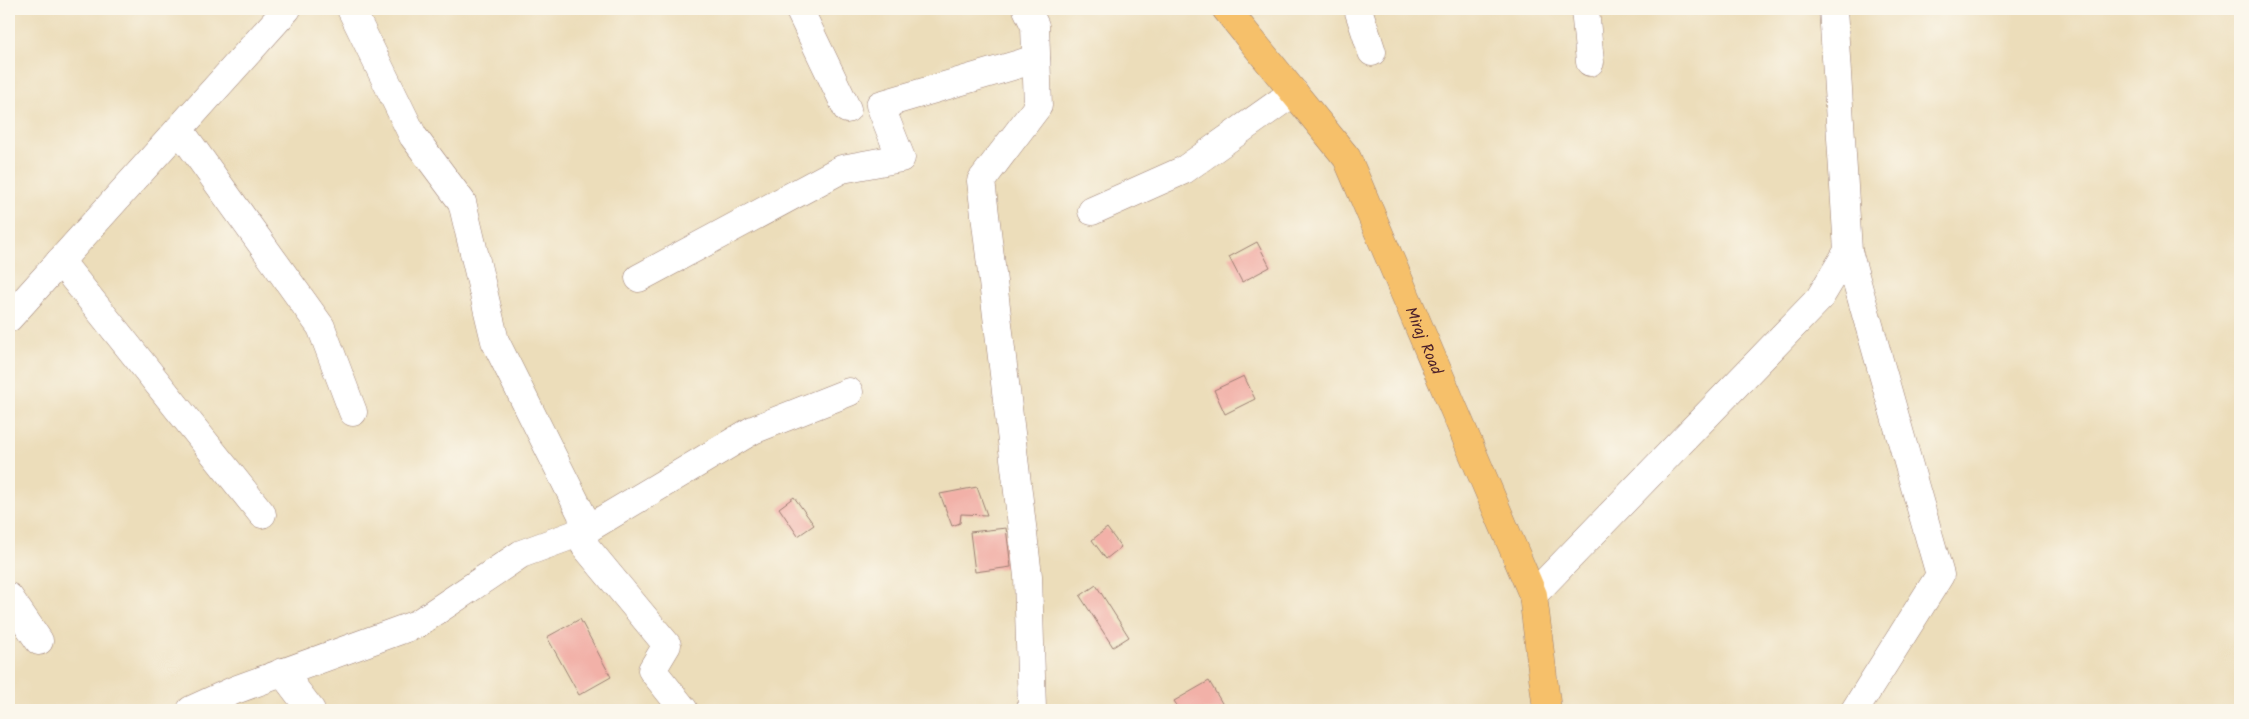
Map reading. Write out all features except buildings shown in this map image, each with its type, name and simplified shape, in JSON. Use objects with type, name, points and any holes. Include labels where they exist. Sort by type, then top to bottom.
[{"type":"main road","name":"Miraj Road","points":[[1226,9],[1347,158],[1533,595],[1548,709]]},
{"type":"street","points":[[9,318],[287,9]]},
{"type":"street","points":[[351,9],[412,136],[462,202],[495,341],[582,515],[585,546],[667,644],[652,670],[684,710]]},
{"type":"street","points":[[799,9],[847,109]]},
{"type":"street","points":[[1027,9],[1035,26],[1038,106],[981,181],[1028,576],[1032,710]]},
{"type":"street","points":[[1358,9],[1372,52]]},
{"type":"street","points":[[1584,9],[1590,62]]},
{"type":"street","points":[[1833,9],[1848,251],[1940,575],[1855,710]]},
{"type":"street","points":[[639,278],[842,169],[901,158],[880,105],[1036,59]]},
{"type":"street","points":[[1092,211],[1184,170],[1294,92]]},
{"type":"street","points":[[179,129],[320,327],[353,412]]},
{"type":"street","points":[[1533,595],[1819,299],[1848,251]]},
{"type":"street","points":[[60,261],[262,514]]},
{"type":"street","points":[[191,710],[235,690],[282,672],[417,624],[521,554],[584,531],[752,430],[849,392]]},
{"type":"street","points":[[9,596],[39,641]]},
{"type":"street","points":[[282,672],[311,710]]}]
